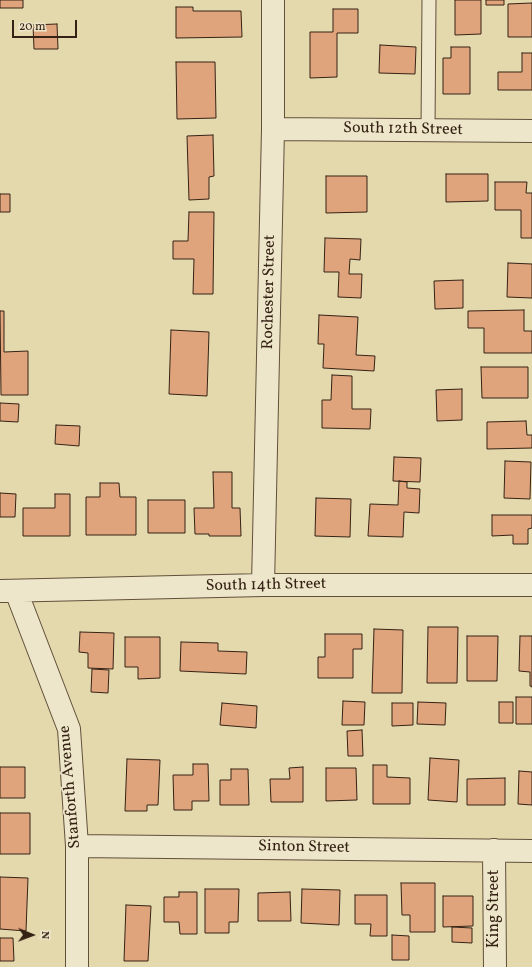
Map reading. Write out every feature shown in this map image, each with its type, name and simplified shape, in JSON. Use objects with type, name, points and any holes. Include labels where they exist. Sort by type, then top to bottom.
[{"type":"street","name":"Rochester Street","points":[[263,585],[273,128],[273,0]]},
{"type":"street","name":"South 12th Street","points":[[273,128],[532,131]]},
{"type":"street","name":"South 14th Street","points":[[8,591],[263,585],[532,585]]},
{"type":"street","name":"Stanforth Avenue","points":[[8,591],[69,729],[77,846],[76,967]]},
{"type":"street","name":"Sinton Street","points":[[77,846],[532,851]]},
{"type":"street","name":"King Street","points":[[494,850],[495,967]]},
{"type":"lane","points":[[428,130],[429,0]]},
{"type":"building","points":[[0,0],[23,0],[23,8],[0,8]]},
{"type":"building","points":[[455,0],[481,0],[481,34],[455,35]]},
{"type":"building","points":[[486,0],[504,0],[504,5],[486,5]]},
{"type":"building","points":[[532,3],[532,37],[508,37],[508,4]]},
{"type":"building","points":[[176,7],[193,7],[193,11],[241,11],[242,37],[176,38]]},
{"type":"building","points":[[333,9],[358,9],[358,33],[337,33],[337,77],[310,78],[310,32],[333,32]]},
{"type":"building","points":[[57,24],[58,49],[34,49],[33,25]]},
{"type":"building","points":[[380,45],[416,47],[415,74],[379,73]]},
{"type":"building","points":[[451,47],[470,47],[470,94],[443,94],[443,58],[451,58]]},
{"type":"building","points":[[522,53],[532,53],[532,90],[498,90],[498,72],[522,72]]},
{"type":"building","points":[[176,62],[215,62],[216,118],[177,119]]},
{"type":"building","points":[[213,135],[214,176],[209,177],[209,199],[189,200],[187,136]]},
{"type":"building","points":[[446,174],[488,174],[488,201],[446,202]]},
{"type":"building","points":[[326,176],[367,176],[367,212],[326,213]]},
{"type":"building","points":[[495,182],[527,182],[526,193],[532,193],[532,238],[521,238],[521,210],[495,210]]},
{"type":"building","points":[[0,194],[10,194],[10,212],[0,212]]},
{"type":"building","points":[[189,212],[214,212],[213,294],[193,294],[194,259],[173,259],[173,241],[188,241]]},
{"type":"building","points":[[325,238],[361,239],[360,260],[350,259],[349,274],[362,274],[361,298],[338,297],[339,272],[324,272]]},
{"type":"building","points":[[508,263],[532,264],[532,298],[507,297]]},
{"type":"building","points":[[463,280],[463,308],[435,309],[434,281]]},
{"type":"building","points":[[524,310],[524,331],[532,331],[532,353],[484,353],[484,328],[468,328],[468,311]]},
{"type":"building","points":[[0,311],[4,311],[4,352],[28,351],[28,395],[1,395]]},
{"type":"building","points":[[319,315],[358,317],[356,355],[375,356],[374,371],[323,368],[324,344],[318,344]]},
{"type":"building","points":[[171,330],[209,332],[207,396],[169,394]]},
{"type":"building","points":[[481,367],[528,367],[528,398],[482,398]]},
{"type":"building","points":[[332,375],[352,376],[352,409],[371,409],[370,429],[322,428],[322,400],[331,400]]},
{"type":"building","points":[[462,389],[462,420],[437,421],[436,390]]},
{"type":"building","points":[[0,403],[19,404],[18,422],[0,421]]},
{"type":"building","points":[[526,421],[527,435],[532,435],[532,448],[487,449],[487,422]]},
{"type":"building","points":[[56,425],[80,426],[79,446],[55,444]]},
{"type":"building","points":[[394,457],[421,458],[420,482],[393,481]]},
{"type":"building","points":[[505,461],[531,462],[530,499],[504,498]]},
{"type":"building","points":[[213,472],[232,472],[232,508],[240,508],[241,536],[209,536],[209,534],[195,534],[194,508],[214,508]]},
{"type":"building","points":[[399,481],[407,482],[407,488],[420,489],[419,513],[404,512],[403,537],[368,536],[370,504],[398,505]]},
{"type":"building","points":[[100,483],[119,483],[120,497],[136,497],[136,535],[86,535],[86,497],[100,497]]},
{"type":"building","points":[[0,493],[16,494],[15,517],[0,517]]},
{"type":"building","points":[[55,494],[70,494],[70,536],[23,536],[23,508],[55,508]]},
{"type":"building","points":[[316,498],[351,499],[350,537],[315,536]]},
{"type":"building","points":[[148,500],[185,500],[185,533],[148,533]]},
{"type":"building","points":[[492,515],[532,515],[532,528],[528,529],[528,544],[513,544],[513,535],[492,536]]},
{"type":"building","points":[[428,627],[458,627],[457,683],[427,683]]},
{"type":"building","points":[[374,629],[403,630],[402,693],[372,693]]},
{"type":"building","points":[[80,632],[114,633],[113,669],[88,668],[88,653],[79,652]]},
{"type":"building","points":[[325,634],[362,634],[362,649],[353,649],[353,678],[318,678],[318,657],[325,657]]},
{"type":"building","points":[[467,636],[498,636],[497,681],[467,681]]},
{"type":"building","points":[[520,636],[532,636],[532,687],[530,686],[530,672],[519,671]]},
{"type":"building","points":[[125,637],[160,637],[160,678],[138,679],[138,667],[125,667]]},
{"type":"building","points":[[181,642],[218,643],[218,651],[247,652],[246,674],[180,671]]},
{"type":"building","points":[[92,669],[109,670],[108,693],[91,692]]},
{"type":"building","points":[[516,697],[532,697],[532,724],[516,724]]},
{"type":"building","points":[[343,701],[365,702],[364,725],[342,725]]},
{"type":"building","points":[[418,702],[446,703],[445,725],[417,724]]},
{"type":"building","points":[[499,702],[513,702],[513,723],[499,723]]},
{"type":"building","points":[[222,703],[257,706],[256,728],[220,725]]},
{"type":"building","points":[[392,703],[413,703],[413,725],[392,726]]},
{"type":"building","points":[[362,730],[363,756],[348,756],[347,731]]},
{"type":"building","points":[[430,758],[459,760],[457,802],[428,800]]},
{"type":"building","points":[[127,759],[160,760],[158,805],[147,805],[147,811],[125,811]]},
{"type":"building","points":[[193,764],[208,764],[209,801],[192,801],[192,810],[174,810],[173,775],[193,775]]},
{"type":"building","points":[[373,765],[387,765],[387,777],[410,778],[410,804],[373,804]]},
{"type":"building","points":[[0,767],[25,767],[25,798],[0,798]]},
{"type":"building","points":[[303,767],[303,802],[271,802],[270,779],[290,779],[289,768]]},
{"type":"building","points":[[326,768],[356,768],[357,800],[326,801]]},
{"type":"building","points":[[231,769],[248,769],[249,805],[220,805],[220,780],[231,780]]},
{"type":"building","points":[[519,771],[532,772],[532,805],[518,804]]},
{"type":"building","points":[[505,778],[505,805],[467,805],[467,779]]},
{"type":"building","points":[[0,813],[30,813],[30,854],[0,854]]},
{"type":"building","points":[[0,877],[28,878],[26,931],[0,929]]},
{"type":"building","points":[[401,883],[435,883],[435,932],[410,932],[410,915],[402,915]]},
{"type":"building","points":[[205,889],[239,889],[238,922],[229,922],[229,933],[205,933]]},
{"type":"building","points":[[302,889],[340,890],[339,925],[301,923]]},
{"type":"building","points":[[179,892],[197,892],[197,934],[180,934],[179,922],[164,922],[164,897],[179,897]]},
{"type":"building","points":[[290,892],[291,921],[258,921],[258,893]]},
{"type":"building","points":[[355,895],[387,895],[387,936],[370,936],[371,924],[355,924]]},
{"type":"building","points":[[443,896],[473,896],[473,926],[443,927]]},
{"type":"building","points":[[126,905],[151,906],[148,961],[124,961]]},
{"type":"building","points":[[452,927],[472,928],[472,943],[452,942]]},
{"type":"building","points":[[392,935],[409,936],[409,960],[392,960]]},
{"type":"building","points":[[0,938],[13,938],[14,961],[0,961]]}]
